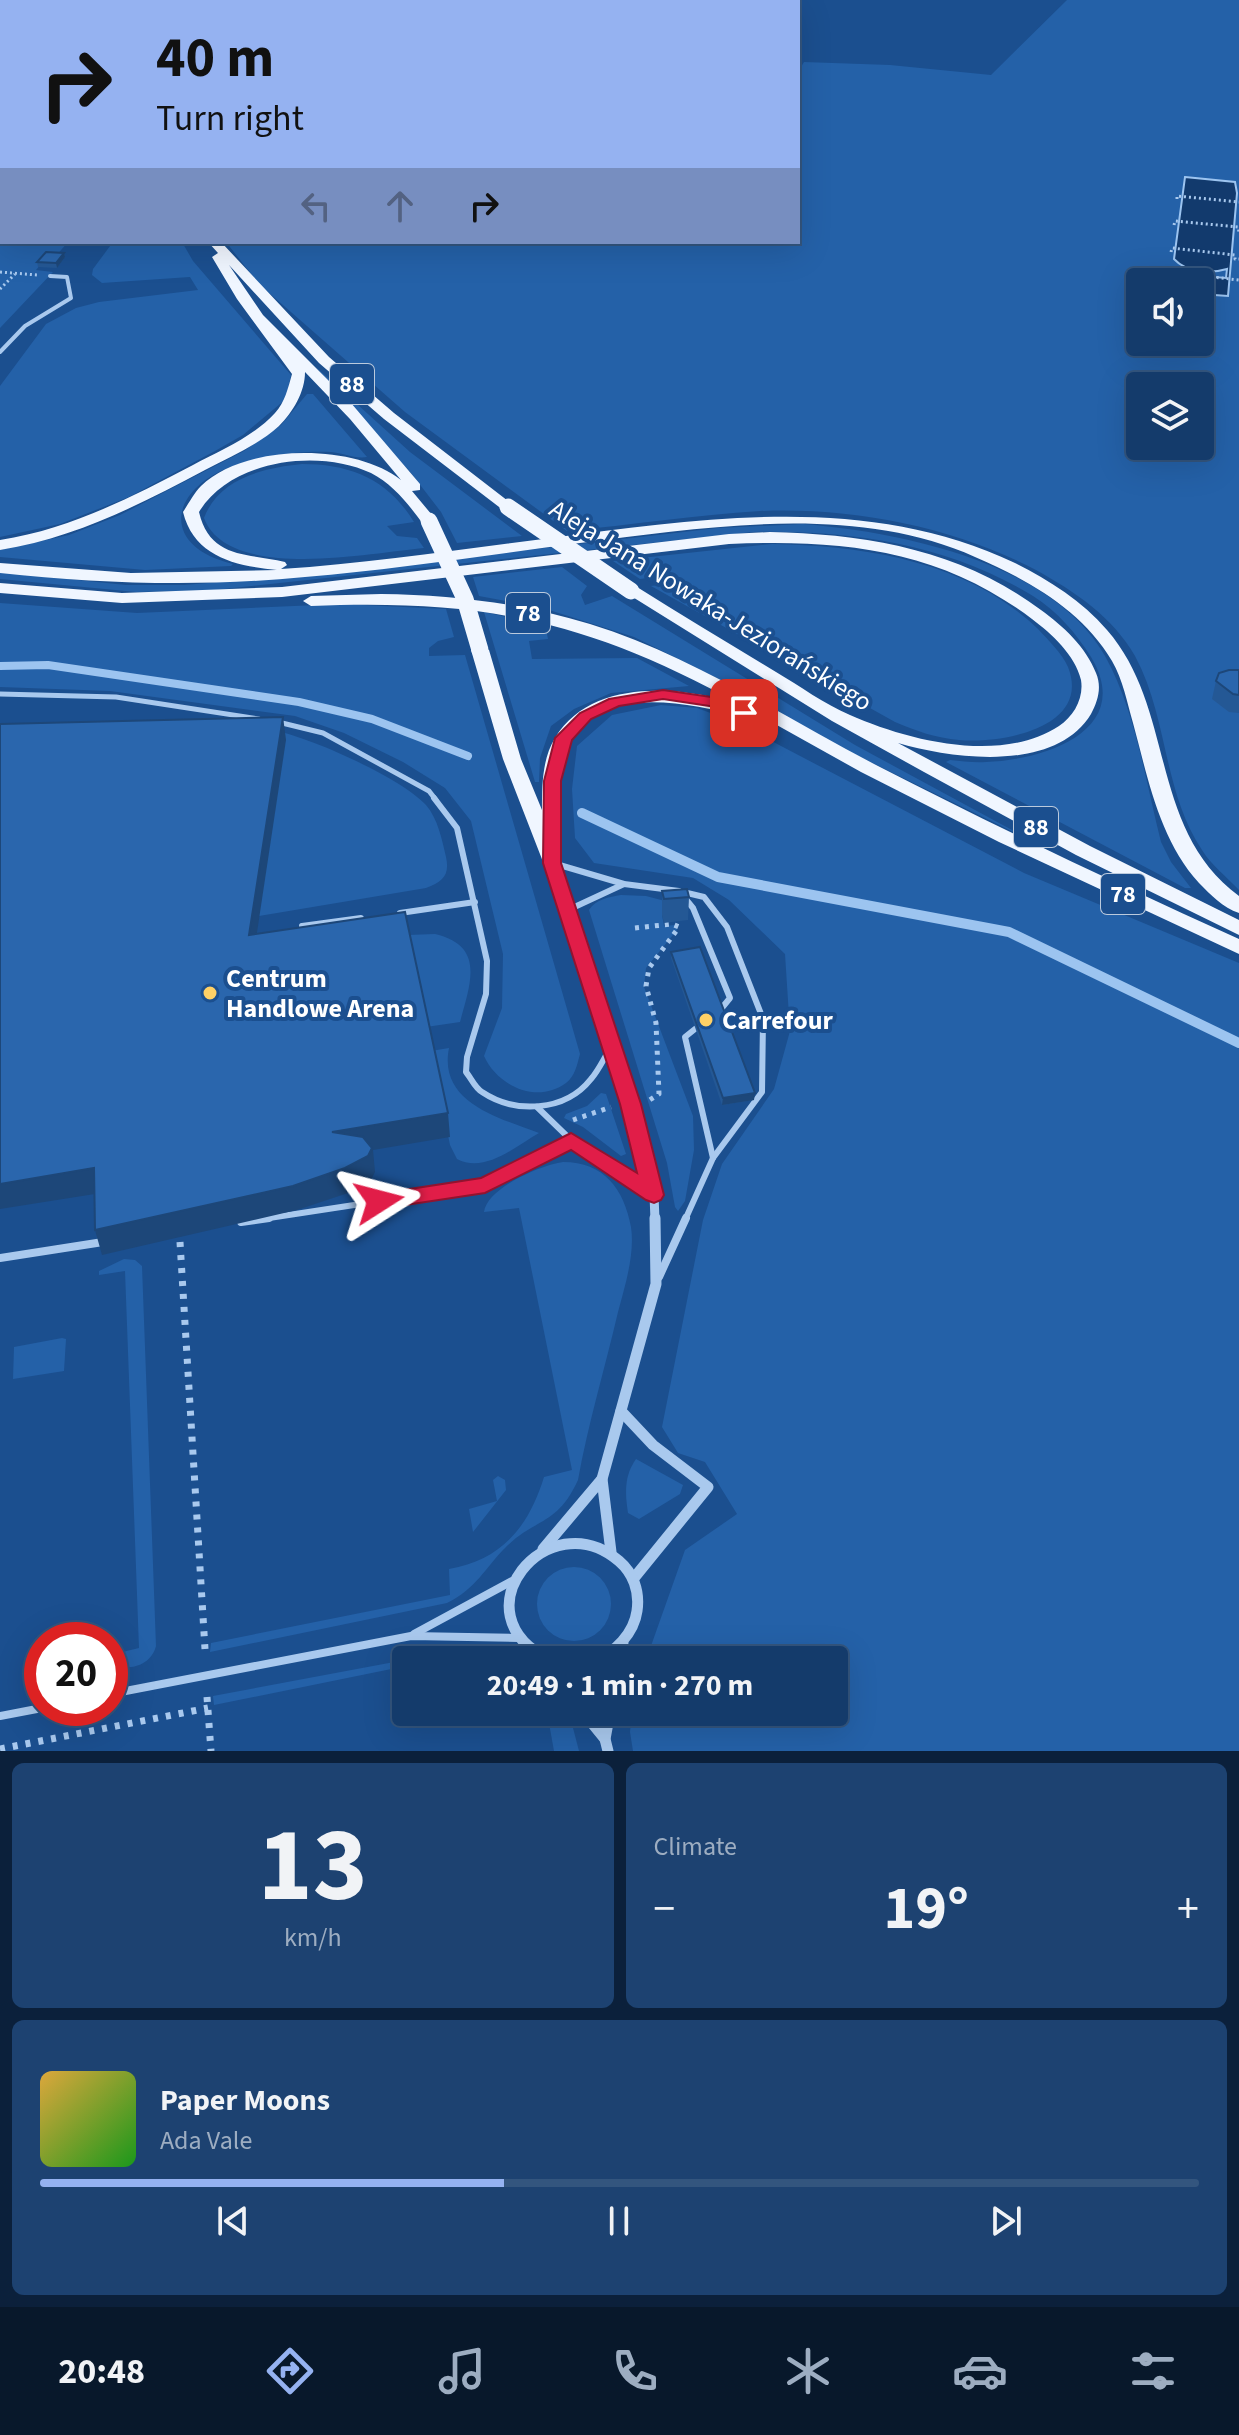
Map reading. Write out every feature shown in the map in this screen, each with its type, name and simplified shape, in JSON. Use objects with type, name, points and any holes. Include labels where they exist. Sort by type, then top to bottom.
[{"type":"main road","points":[[214,244],[230,282],[265,324],[347,407],[416,488],[465,599],[512,759],[552,863]]},
{"type":"main road","name":"Aleja Jana Nowaka-Jeziorańskiego","points":[[215,244],[324,360],[389,416],[508,507],[631,591],[838,717],[993,805],[1239,928]]},
{"type":"main road","points":[[0,545],[50,535],[107,516],[237,448],[281,416],[294,395],[299,374],[265,324]]},
{"type":"main road","points":[[429,521],[403,487],[376,470],[360,464],[326,459],[275,461],[235,472],[207,488],[191,512],[192,526],[210,547],[227,556],[254,563],[318,565],[430,556]]},
{"type":"main road","points":[[0,568],[94,578],[173,581],[348,568],[717,522],[789,518],[887,527],[935,538],[984,555],[1027,575],[1089,620],[1118,656],[1130,679],[1170,823],[1180,848],[1198,873],[1239,906]]},
{"type":"main road","points":[[156,599],[282,592],[729,539],[765,536],[843,540],[915,554],[977,577],[1010,594],[1057,632],[1075,652],[1087,672],[1091,689],[1087,705],[1076,723],[1057,735],[1032,745],[986,754],[952,751],[838,717]]},
{"type":"main road","name":"78","points":[[0,588],[90,597],[156,599],[220,607],[391,597],[472,603],[549,617],[612,637],[661,658],[1022,846],[1239,947]]},
{"type":"main road","points":[[552,863],[553,781],[564,738],[585,716],[615,702],[663,695],[719,702],[868,767]]},
{"type":"street","points":[[552,863],[630,1104],[654,1195],[656,1284],[602,1479],[611,1552]]},
{"type":"street","points":[[621,1411],[653,1445],[708,1487],[634,1578]]},
{"type":"street","points":[[526,1646],[518,1638],[510,1620],[508,1601],[512,1581],[602,1479]]},
{"type":"street","points":[[542,1550],[566,1542],[590,1544],[611,1552],[634,1578],[639,1612],[622,1646]]},
{"type":"street","points":[[619,1646],[623,1643]]},
{"type":"street","points":[[593,1726],[606,1745]]},
{"type":"lane","points":[[0,352],[25,326],[71,298],[67,277],[50,276]]},
{"type":"lane","points":[[0,694],[116,697],[308,727],[429,791],[446,809],[457,828],[487,961],[486,994],[467,1057],[466,1072],[471,1082],[489,1097],[517,1107],[537,1107],[565,1101],[582,1090],[611,1047]]},
{"type":"lane","points":[[552,863],[624,884],[704,897],[727,927],[763,1019],[762,1092],[713,1158],[656,1284]]},
{"type":"lane","points":[[568,910],[624,884]]},
{"type":"lane","points":[[679,891],[693,908],[730,998],[721,1009]]},
{"type":"lane","points":[[397,913],[475,902]]},
{"type":"lane","points":[[302,926],[365,918]]},
{"type":"lane","points":[[695,1029],[685,1037],[713,1158]]},
{"type":"lane","points":[[537,1107],[571,1140],[654,1195]]},
{"type":"lane","points":[[225,1225],[485,1185],[571,1140]]},
{"type":"lane","points":[[0,1258],[110,1241]]},
{"type":"lane","points":[[411,1636],[512,1581]]},
{"type":"lane","points":[[128,1691],[411,1636],[518,1638]]},
{"type":"lane","points":[[0,1716],[24,1711]]},
{"type":"path","points":[[1177,197],[1239,202]]},
{"type":"path","points":[[1174,223],[1238,230]]},
{"type":"path","points":[[1171,250],[1235,255],[1235,259],[1239,259]]},
{"type":"path","points":[[0,272],[50,276]]},
{"type":"path","points":[[0,289],[15,274]]},
{"type":"path","points":[[1214,277],[1239,280]]},
{"type":"path","points":[[635,928],[672,924],[679,927],[649,968],[646,986],[656,1023],[660,1081],[659,1094],[648,1101]]},
{"type":"path","points":[[180,1242],[205,1649]]},
{"type":"path","points":[[207,1697],[211,1751]]},
{"type":"path","points":[[0,1749],[208,1708]]},
{"type":"shaded area","points":[[1067,0],[1239,0],[1239,890],[1214,866],[1189,828],[1172,779],[1154,704],[1135,656],[1104,617],[1064,587],[1004,555],[937,531],[831,512],[760,511],[567,531],[405,412],[259,284],[228,244],[800,244],[800,69],[804,62],[890,65],[991,75]]},
{"type":"shaded area","points":[[1185,177],[1235,182],[1237,193],[1228,296],[1214,295],[1214,277],[1226,278],[1227,269],[1214,272],[1214,268],[1188,268],[1174,259]]},
{"type":"shaded area","points":[[0,244],[66,244],[55,257],[47,257],[36,270],[53,272],[0,328]]},
{"type":"shaded area","points":[[112,244],[183,244],[193,261],[291,375],[286,399],[243,435],[129,497],[60,524],[0,537],[0,386],[46,324],[76,308],[99,302],[198,290],[190,277],[102,283],[92,275]]},
{"type":"shaded area","points":[[316,367],[410,452],[522,536],[457,543],[441,512],[411,473]]},
{"type":"shaded area","points":[[307,394],[313,394],[367,457],[331,452],[269,456],[233,466],[196,488],[185,502],[181,517],[184,531],[193,544],[209,556],[233,564],[231,566],[145,570],[0,557],[0,550],[69,535],[120,515],[244,451],[281,425]]},
{"type":"shaded area","points":[[302,464],[352,471],[380,485],[404,507],[414,522],[387,526],[397,536],[417,538],[424,548],[303,559],[270,557],[241,550],[218,538],[204,518],[220,493],[231,484],[258,472]]},
{"type":"shaded area","points":[[803,524],[884,535],[927,544],[970,558],[1012,575],[1049,597],[1081,624],[1105,656],[1115,677],[1139,747],[1161,842],[1171,862],[1191,888],[1185,888],[946,762],[1009,760],[1057,747],[1093,722],[1101,704],[1102,682],[1079,639],[1042,602],[1000,578],[933,552],[826,534],[753,532],[215,590],[136,592],[0,579],[0,572],[126,585],[184,585],[338,572],[718,528]]},
{"type":"shaded area","points":[[772,544],[879,554],[914,562],[980,587],[1038,629],[1059,652],[1068,667],[1072,688],[1067,705],[1055,718],[1018,735],[976,741],[926,734],[895,722],[651,586],[670,581],[662,576],[640,579],[613,561]]},
{"type":"shaded area","points":[[562,567],[587,586],[581,595],[585,605],[612,596],[855,745],[1036,843],[842,748],[715,677],[634,637],[543,608],[479,596],[473,577]]},
{"type":"shaded area","points":[[0,603],[137,613],[340,604],[446,609],[454,637],[438,641],[429,648],[429,656],[465,655],[580,1054],[569,1080],[542,1092],[519,1089],[498,1076],[484,1056],[502,1008],[503,954],[471,821],[445,788],[403,762],[344,733],[295,716],[110,691],[0,687]]},
{"type":"shaded area","points":[[484,612],[538,624],[546,629],[548,639],[529,641],[532,659],[637,658],[689,686],[611,693],[574,709],[551,726],[540,758],[539,782],[535,782]]},
{"type":"shaded area","points":[[661,705],[697,708],[735,722],[1024,873],[1239,963],[1239,1751],[633,1751],[631,1726],[848,1726],[848,1646],[651,1646],[685,1550],[737,1514],[705,1462],[678,1453],[662,1427],[703,1220],[722,1164],[774,1089],[790,1031],[785,954],[729,900],[693,878],[594,863],[575,838],[572,789],[577,746],[612,715]]},
{"type":"shaded area","points":[[276,731],[355,760],[414,794],[426,805],[439,830],[447,863],[444,877],[426,888],[259,916],[96,745]]},
{"type":"shaded area","points":[[621,895],[646,896],[680,905],[662,915],[664,926],[675,925],[677,930],[646,968],[644,987],[693,1116],[694,1150],[685,1201],[678,1211],[667,1163],[589,910],[599,901]]},
{"type":"shaded area","points":[[435,934],[462,947],[468,957],[470,981],[460,1022],[426,1027],[408,935]]},
{"type":"shaded area","points":[[449,1048],[448,1067],[462,1095],[490,1114],[539,1133],[489,1161],[468,1163],[457,1159],[450,1145],[431,1051]]},
{"type":"shaded area","points":[[601,1093],[606,1094],[626,1154],[621,1156],[583,1127],[564,1118],[566,1114],[587,1106]]},
{"type":"shaded area","points":[[563,1162],[590,1167],[610,1180],[628,1213],[632,1237],[626,1281],[578,1480],[570,1495],[554,1514],[506,1547],[480,1578],[447,1603],[210,1652],[211,1643],[450,1595],[449,1569],[484,1558],[498,1549],[511,1538],[530,1511],[544,1477],[572,1470],[519,1208],[484,1212],[495,1194],[516,1179]]},
{"type":"shaded area","points":[[124,1259],[135,1260],[142,1266],[156,1646],[144,1663],[131,1667],[128,1667],[128,1651],[139,1648],[125,1271],[99,1275],[99,1271]]},
{"type":"shaded area","points":[[66,1339],[64,1371],[13,1379],[14,1347]]},
{"type":"shaded area","points":[[636,1459],[683,1485],[680,1494],[639,1519],[628,1513],[626,1499],[627,1478]]},
{"type":"shaded area","points":[[498,1476],[505,1480],[506,1490],[473,1532],[469,1509],[497,1501],[493,1480]]},
{"type":"shaded area","points":[[574,1567],[588,1570],[600,1578],[608,1590],[611,1604],[608,1618],[600,1630],[588,1638],[574,1641],[560,1638],[548,1630],[540,1618],[537,1604],[540,1590],[548,1578],[560,1570]]},
{"type":"shaded area","points":[[392,1662],[392,1669],[214,1705],[213,1696]]},
{"type":"shaded area","points":[[550,1726],[572,1726],[579,1751],[554,1751]]},
{"type":"building","points":[[46,252],[64,253],[56,263],[37,262]]},
{"type":"building","points":[[1239,670],[1239,695],[1216,681],[1219,673]]},
{"type":"building","name":"Centrum Handlowe Arena","points":[[283,717],[249,935],[405,912],[448,1113],[332,1132],[363,1137],[372,1148],[368,1156],[345,1168],[293,1186],[95,1230],[94,1168],[0,1184],[0,724]]},
{"type":"building","points":[[687,889],[689,897],[664,899],[662,891]]},
{"type":"building","points":[[700,947],[755,1093],[723,1098],[671,952]]},
{"type":"waterway","points":[[0,666],[48,665],[299,702],[372,719],[468,756]]},
{"type":"waterway","points":[[582,813],[718,877],[1009,932],[1239,1043]]},
{"type":"place","name":"Centrum Handlowe Arena","points":[[210,993]]},
{"type":"place","name":"Carrefour","points":[[706,1020]]},
{"type":"route","points":[[379,1201],[485,1185],[571,1140],[654,1195],[630,1104],[552,863],[556,763],[564,738],[585,716],[615,702],[663,695],[719,702],[744,713]]}]
